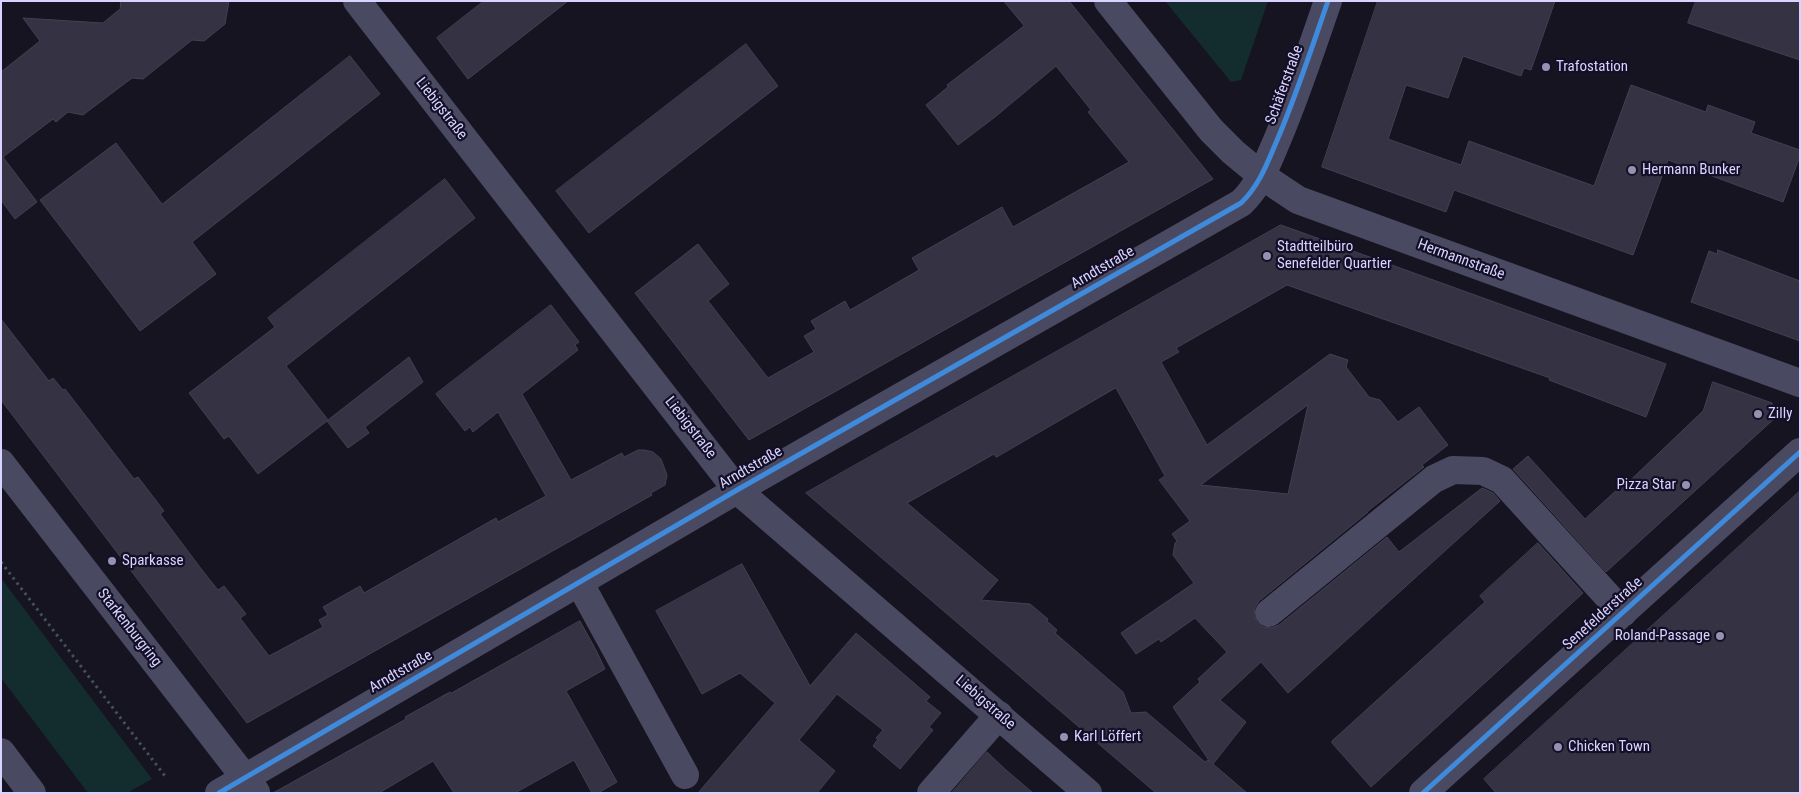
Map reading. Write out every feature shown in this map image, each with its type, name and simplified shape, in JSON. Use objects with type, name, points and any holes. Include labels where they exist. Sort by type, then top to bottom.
[{"type":"street","name":"Liebigstraße","points":[[357,1],[737,490],[1088,793]]},
{"type":"street","name":"Hermannstraße","points":[[1108,1],[1211,130],[1233,152],[1262,176],[1298,200],[1800,384]]},
{"type":"street","name":"Schäferstraße","points":[[1262,176],[1293,102],[1328,1]]},
{"type":"street","name":"Arndtstraße","points":[[219,793],[251,785],[579,582],[1229,210],[1251,194],[1262,176]]},
{"type":"street","name":"Senefelderstraße","points":[[1423,793],[1800,452]]},
{"type":"street","name":"Starkenburgring","points":[[1,463],[251,785]]},
{"type":"street","points":[[1270,613],[1434,479],[1453,470],[1483,471],[1502,480],[1622,613]]},
{"type":"street","points":[[579,582],[685,775]]},
{"type":"street","points":[[931,793],[999,715]]},
{"type":"street","points":[[1,752],[32,793]]},
{"type":"path","points":[[1779,416],[1784,412]]},
{"type":"path","points":[[1,562],[165,776]]},
{"type":"green space","points":[[1165,1],[1268,1],[1241,80],[1231,82]]},
{"type":"green space","points":[[1,578],[152,779],[127,793],[88,793],[1,678]]},
{"type":"building","points":[[121,1],[229,1],[225,24],[204,41],[192,40],[143,79],[132,78],[83,115],[68,112],[56,122],[53,119],[3,157],[37,202],[15,219],[1,200],[1,72],[40,41],[23,18],[103,23],[120,9]]},
{"type":"building","points":[[484,1],[568,1],[468,79],[437,38]]},
{"type":"building","points":[[1004,1],[1069,1],[1213,179],[749,440],[635,293],[698,244],[729,284],[708,301],[768,378],[814,352],[804,336],[816,329],[811,321],[845,301],[850,310],[919,270],[912,258],[1002,207],[1013,227],[1129,162],[1088,112],[1091,110],[1056,66],[958,145],[926,105],[948,87],[947,85],[1024,26]]},
{"type":"building","points":[[1378,1],[1555,1],[1531,70],[1524,68],[1521,76],[1463,56],[1448,98],[1406,85],[1388,139],[1461,165],[1469,141],[1594,186],[1631,85],[1706,112],[1708,105],[1755,122],[1751,133],[1800,150],[1800,156],[1783,202],[1668,160],[1633,255],[1454,190],[1446,212],[1322,167]]},
{"type":"building","points":[[1696,1],[1800,1],[1800,60],[1688,23]]},
{"type":"building","points":[[746,44],[778,86],[589,233],[556,191]]},
{"type":"building","points":[[350,56],[380,94],[192,242],[216,274],[140,331],[40,200],[116,143],[162,204]]},
{"type":"building","points":[[445,179],[475,218],[286,366],[328,420],[409,357],[423,382],[365,427],[369,433],[348,448],[327,421],[258,474],[229,436],[224,439],[189,393],[275,327],[268,318]]},
{"type":"building","points":[[1281,225],[1666,364],[1646,417],[1549,380],[1550,378],[1287,285],[1176,348],[1179,352],[1161,362],[1207,445],[1330,354],[1348,360],[1346,367],[1369,397],[1380,400],[1398,422],[1419,407],[1448,445],[1422,465],[1424,467],[1259,601],[1255,607],[1254,615],[1257,622],[1263,627],[1271,628],[1279,625],[1387,537],[1399,552],[1482,488],[1493,493],[1500,501],[1288,693],[1261,662],[1220,700],[1246,722],[1213,764],[1247,793],[1156,793],[806,493]],"holes":[[[1116,388],[1165,476],[1159,480],[1190,521],[1172,534],[1177,541],[1173,555],[1194,583],[1121,633],[1136,654],[1159,639],[1161,642],[1195,618],[1227,652],[1198,679],[1200,682],[1173,707],[1210,762],[1208,760],[1205,762],[1146,712],[1131,713],[1123,692],[1055,633],[1057,630],[1047,621],[1048,619],[1030,604],[981,600],[998,580],[907,503],[994,454],[996,457]],[[1308,405],[1288,494],[1201,485]]]},
{"type":"building","points":[[1718,250],[1800,281],[1800,341],[1691,302],[1709,251],[1717,254]]},
{"type":"building","points":[[551,305],[579,342],[575,345],[578,350],[522,394],[571,480],[622,453],[624,457],[638,450],[645,450],[653,452],[661,459],[667,475],[665,485],[651,493],[652,495],[247,723],[1,400],[1,319],[49,381],[53,378],[63,390],[65,389],[134,479],[138,477],[164,511],[160,514],[202,570],[218,590],[224,586],[246,614],[240,618],[269,656],[323,627],[319,620],[328,615],[323,607],[360,586],[364,593],[496,518],[498,522],[546,496],[498,412],[473,432],[470,427],[465,431],[436,394]]},
{"type":"building","points":[[1713,382],[1772,403],[1775,418],[1606,572],[1513,469],[1528,456],[1585,519],[1620,487],[1617,493],[1703,411]]},
{"type":"building","name":"Roland-Passage","points":[[1800,491],[1800,793],[1496,793],[1484,779]]},
{"type":"building","points":[[1538,543],[1583,593],[1371,787],[1332,741],[1485,602],[1480,596]]},
{"type":"building","points":[[742,564],[810,686],[856,633],[930,697],[926,701],[941,713],[929,727],[933,730],[900,769],[873,746],[878,739],[876,738],[883,730],[837,694],[799,740],[835,771],[817,793],[698,793],[775,703],[740,673],[702,694],[656,611]]},
{"type":"building","points":[[580,621],[605,669],[566,691],[617,782],[598,793],[592,793],[574,760],[515,793],[454,793],[433,761],[379,793],[273,793],[406,719],[405,717]]},
{"type":"building","points":[[987,752],[1006,770],[1033,793],[952,793]]},
{"type":"cycle path","points":[[219,793],[737,490],[1241,203],[1258,181],[1271,155],[1298,87],[1328,1]]},
{"type":"cycle path","points":[[1423,793],[1800,452]]},
{"type":"place","name":"Trafostation","points":[[1546,67]]},
{"type":"place","name":"Hermann Bunker","points":[[1632,170]]},
{"type":"place","name":"Stadtteilbüro Senefelder Quartier","points":[[1267,256]]},
{"type":"place","name":"Zilly","points":[[1758,414]]},
{"type":"place","name":"Pizza Star","points":[[1686,485]]},
{"type":"place","name":"Sparkasse","points":[[112,561]]},
{"type":"place","name":"Roland-Passage","points":[[1720,636]]},
{"type":"place","name":"Karl Löffert","points":[[1064,737]]},
{"type":"place","name":"Chicken Town","points":[[1558,747]]}]
